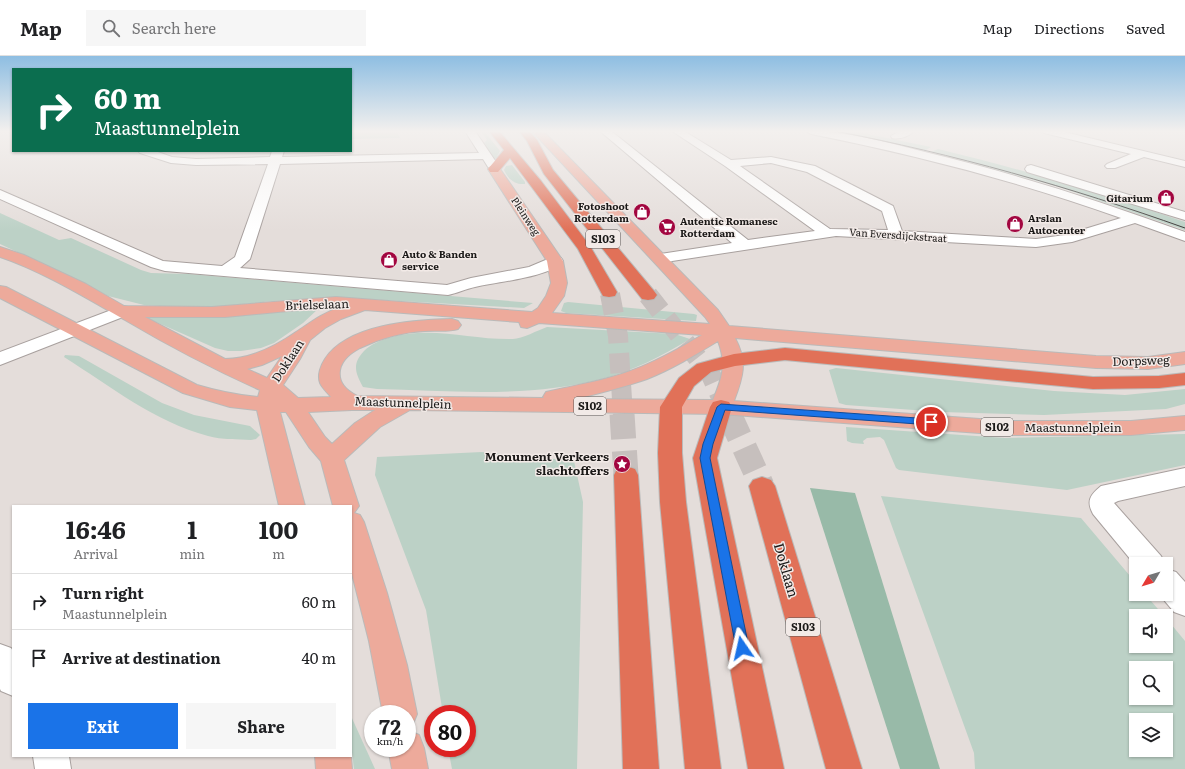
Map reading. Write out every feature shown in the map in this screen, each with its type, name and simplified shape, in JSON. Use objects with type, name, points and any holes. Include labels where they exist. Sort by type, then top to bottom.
[{"type":"highway","points":[[494,169],[498,164]]},
{"type":"highway","name":"S103","points":[[521,164],[585,249],[609,292]]},
{"type":"highway","name":"S103","points":[[545,164],[548,171],[648,295]]},
{"type":"highway","points":[[703,769],[670,453],[671,407],[686,382],[704,368],[734,360],[785,354],[1093,383],[1160,382],[1185,379]]},
{"type":"highway","points":[[721,407],[708,444],[705,458],[766,769]]},
{"type":"highway","points":[[626,475],[641,769]]},
{"type":"highway","name":"Doklaan","points":[[762,486],[844,769]]},
{"type":"main road","points":[[569,164],[708,308],[723,331],[734,360],[733,371],[721,407]]},
{"type":"main road","name":"Pleinweg","points":[[494,169],[555,261]]},
{"type":"main road","name":"Brielselaan","points":[[0,252],[26,262],[80,288],[221,365],[269,396],[293,406],[352,403]]},
{"type":"main road","name":"Maastunnelplein","points":[[555,261],[558,283],[555,296],[544,312],[527,323],[508,328],[451,325],[410,326],[390,329],[370,336],[339,354],[330,368],[330,382],[341,396],[352,403],[509,406],[721,407],[1007,428],[1131,428],[1185,423]]},
{"type":"main road","name":"Brielselaan","points":[[0,291],[190,389],[220,399],[242,403],[269,396]]},
{"type":"main road","name":"Brielselaan","points":[[122,311],[226,312],[339,302],[373,306],[536,318]]},
{"type":"main road","name":"Doklaan","points":[[269,396],[302,337],[319,324],[335,315],[352,309],[373,306]]},
{"type":"main road","name":"Maastunnelplein","points":[[536,318],[723,331],[1096,362]]},
{"type":"main road","points":[[509,406],[601,387],[642,374],[723,331]]},
{"type":"main road","points":[[221,365],[235,366],[250,363],[302,337]]},
{"type":"main road","name":"Dorpsweg","points":[[1096,362],[1148,363],[1185,358]]},
{"type":"main road","points":[[269,396],[292,505]]},
{"type":"main road","points":[[332,458],[371,421],[389,411],[408,404]]},
{"type":"main road","points":[[293,406],[317,442],[332,458],[346,505]]},
{"type":"main road","points":[[352,525],[371,587],[394,677],[399,705]]},
{"type":"main road","points":[[332,757],[334,769]]},
{"type":"main road","points":[[408,757],[410,769]]},
{"type":"street","points":[[225,271],[242,259],[274,164]]},
{"type":"street","name":"Pleinweg","points":[[491,164],[494,169]]},
{"type":"street","points":[[646,164],[744,245]]},
{"type":"street","points":[[729,164],[827,232]]},
{"type":"street","points":[[790,164],[811,169],[844,188],[859,193],[888,209],[896,234]]},
{"type":"street","points":[[963,164],[1044,188],[1136,218],[1185,237]]},
{"type":"street","points":[[1111,166],[1116,164]]},
{"type":"street","points":[[1022,166],[1185,216]]},
{"type":"street","points":[[0,194],[157,264],[448,290],[471,283],[533,271],[555,261]]},
{"type":"street","name":"Van Eversdijckstraat","points":[[659,258],[827,232],[844,231],[1036,243],[1074,238],[1136,218]]},
{"type":"street","name":"Brielselaan","points":[[0,359],[122,311]]},
{"type":"street","points":[[1145,557],[1102,508],[1102,500],[1110,493],[1185,477]]},
{"type":"street","points":[[1173,589],[1185,602]]},
{"type":"street","points":[[0,660],[12,678]]},
{"type":"street","points":[[51,757],[53,769]]},
{"type":"street","points":[[320,769],[322,757]]},
{"type":"green space","points":[[976,164],[996,164],[1063,182],[1185,222],[1185,230],[1059,187]]},
{"type":"green space","points":[[512,165],[525,184],[518,184],[512,181],[508,176],[504,170],[506,166]]},
{"type":"green space","points":[[0,213],[59,240],[71,238],[141,270],[151,273],[189,274],[533,303],[524,308],[346,298],[272,301],[215,307],[144,305],[108,296],[86,284],[0,244]]},
{"type":"green space","points":[[568,302],[697,315],[696,321],[566,313],[561,311],[564,303]]},
{"type":"green space","points":[[318,309],[303,323],[274,343],[261,348],[241,351],[228,351],[215,348],[147,318],[151,316],[211,318]]},
{"type":"green space","points":[[547,327],[675,334],[690,339],[658,357],[613,376],[574,385],[546,389],[461,392],[377,389],[363,387],[358,377],[356,364],[360,356],[364,351],[373,345],[388,338],[404,334],[435,333],[497,339],[517,339]]},
{"type":"green space","points":[[65,355],[79,356],[162,403],[194,415],[250,426],[260,435],[256,439],[251,440],[224,439],[188,430],[133,402],[64,357]]},
{"type":"green space","points":[[836,368],[1054,391],[1125,395],[1185,389],[1185,404],[1166,409],[1044,415],[941,412],[846,405],[839,403],[829,370]]},
{"type":"green space","points":[[846,427],[1005,438],[1185,434],[1185,465],[1067,490],[899,470],[896,468],[884,440],[880,437],[867,438],[863,441],[864,444],[852,443],[847,441]]},
{"type":"green space","points":[[482,452],[574,461],[583,502],[577,769],[452,769],[450,757],[476,757],[476,705],[442,705],[426,610],[375,475],[377,457]]},
{"type":"green space","points":[[810,488],[855,493],[940,769],[900,769]]},
{"type":"green space","points":[[881,496],[1081,518],[1129,575],[1129,601],[1151,601],[1158,609],[1129,609],[1129,653],[1173,653],[1173,626],[1185,641],[1185,769],[975,769],[974,753]]},
{"type":"green space","points":[[352,718],[364,745],[364,757],[370,757],[375,769],[354,769],[352,752]]},
{"type":"tunnel","points":[[610,294],[618,336],[623,415]]},
{"type":"tunnel","points":[[648,295],[711,375],[729,415]]},
{"type":"tunnel","points":[[622,414],[626,475]]},
{"type":"tunnel","points":[[729,414],[762,486]]},
{"type":"tram line","points":[[980,164],[1055,185],[1185,228]]},
{"type":"place","name":"Gitarium","points":[[1166,198]]},
{"type":"place","name":"Fotoshoot Rotterdam","points":[[642,212]]},
{"type":"place","name":"Arslan Autocenter","points":[[1015,224]]},
{"type":"place","name":"Autentic Romanesc Rotterdam","points":[[667,227]]},
{"type":"place","name":"Auto & Banden service","points":[[389,260]]},
{"type":"place","name":"Monument Verkeers slachtoffers","points":[[622,464]]},
{"type":"route","points":[[742,648],[705,458],[708,444],[721,407],[931,422]]}]
